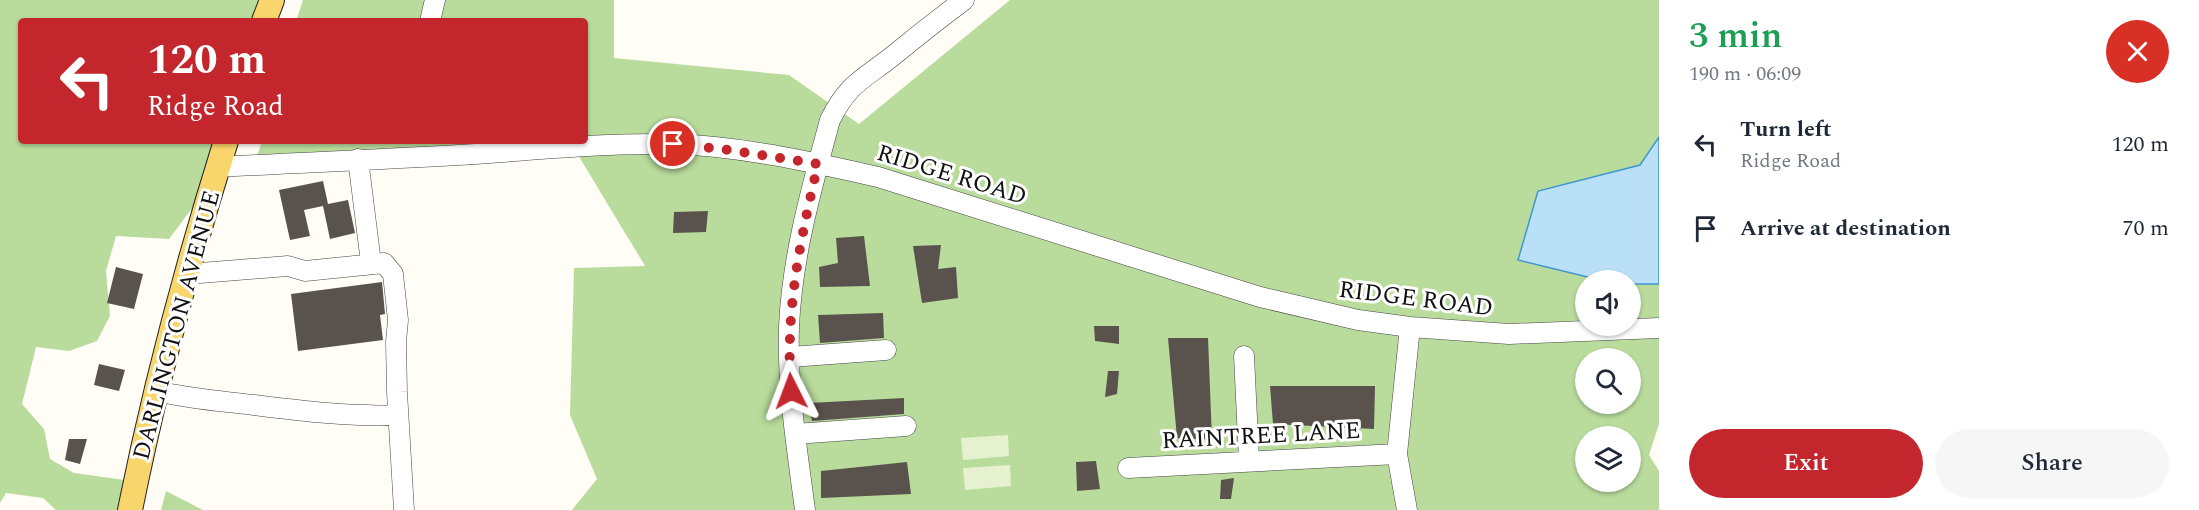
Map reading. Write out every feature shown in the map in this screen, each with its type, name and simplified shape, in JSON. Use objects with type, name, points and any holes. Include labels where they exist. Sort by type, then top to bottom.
[{"type":"main road","points":[[265,18],[272,0]]},
{"type":"main road","name":"DARLINGTON AVENUE","points":[[130,510],[144,441],[225,144]]},
{"type":"street","points":[[431,18],[435,0]]},
{"type":"street","points":[[805,510],[795,434],[789,326],[800,241],[830,120],[838,103],[860,79],[964,0]]},
{"type":"street","name":"RIDGE ROAD","points":[[218,167],[358,159],[408,149],[491,153],[539,148],[673,144],[741,151],[818,164],[908,186],[1260,297],[1358,320],[1410,327],[1509,334],[1659,328]]},
{"type":"street","points":[[358,159],[371,263]]},
{"type":"street","points":[[188,274],[288,266],[305,271],[384,263],[393,274],[398,320],[396,342],[398,415],[404,510]]},
{"type":"street","points":[[1407,510],[1397,454],[1410,327]]},
{"type":"street","points":[[790,357],[886,350]]},
{"type":"street","points":[[1244,356],[1249,460]]},
{"type":"street","points":[[157,391],[179,396],[300,411],[398,415]]},
{"type":"street","points":[[795,434],[906,426]]},
{"type":"street","name":"RAINTREE LANE","points":[[1128,468],[1397,454]]},
{"type":"green space","points":[[0,0],[258,0],[252,18],[18,18],[18,144],[213,144],[193,207],[169,239],[116,236],[106,271],[110,316],[97,341],[69,351],[36,347],[22,404],[44,429],[50,459],[74,473],[125,480],[117,510],[56,510],[43,498],[6,493],[0,503]]},
{"type":"green space","points":[[303,0],[614,0],[614,58],[789,75],[859,124],[1010,0],[1659,0],[1659,137],[1640,165],[1538,191],[1518,260],[1575,274],[1575,336],[1641,336],[1641,284],[1659,284],[1659,424],[1649,455],[1659,471],[1659,510],[572,510],[597,479],[570,415],[574,268],[645,266],[575,150],[256,160],[261,144],[588,144],[588,18],[297,18]]},
{"type":"green space","points":[[1008,435],[1009,456],[963,460],[961,438]]},
{"type":"green space","points":[[1010,465],[1011,486],[965,490],[963,468]]},
{"type":"green space","points":[[166,491],[203,510],[161,510]]},
{"type":"water","points":[[1659,137],[1659,284],[1641,284],[1641,270],[1575,270],[1575,274],[1518,260],[1538,191],[1640,165]]},
{"type":"building","points":[[323,181],[328,204],[348,200],[355,233],[330,239],[323,206],[304,210],[310,236],[290,240],[279,190]]},
{"type":"building","points":[[708,211],[706,232],[673,233],[674,212]]},
{"type":"building","points":[[864,236],[870,286],[820,287],[819,267],[838,263],[836,238]]},
{"type":"building","points":[[941,245],[938,269],[956,267],[958,298],[922,303],[913,246]]},
{"type":"building","points":[[116,267],[143,274],[134,309],[107,303]]},
{"type":"building","points":[[382,282],[385,314],[380,315],[383,340],[298,351],[291,294]]},
{"type":"building","points":[[883,313],[884,338],[820,343],[818,315]]},
{"type":"building","points":[[1094,326],[1119,326],[1119,344],[1095,341]]},
{"type":"building","points":[[1168,338],[1208,338],[1212,440],[1177,438]]},
{"type":"building","points":[[99,364],[125,370],[119,391],[94,385]]},
{"type":"building","points":[[1108,371],[1119,371],[1117,394],[1105,397]]},
{"type":"building","points":[[1270,386],[1375,386],[1374,429],[1273,424]]},
{"type":"building","points":[[904,398],[904,414],[812,421],[809,403]]},
{"type":"building","points":[[69,439],[87,439],[80,464],[65,460]]},
{"type":"building","points":[[1096,461],[1100,489],[1077,491],[1076,462]]},
{"type":"building","points":[[907,462],[911,494],[821,498],[821,471]]},
{"type":"building","points":[[1234,478],[1231,499],[1220,499],[1221,480]]},
{"type":"route","points":[[673,144],[818,164],[794,278],[789,326],[791,391]]}]
